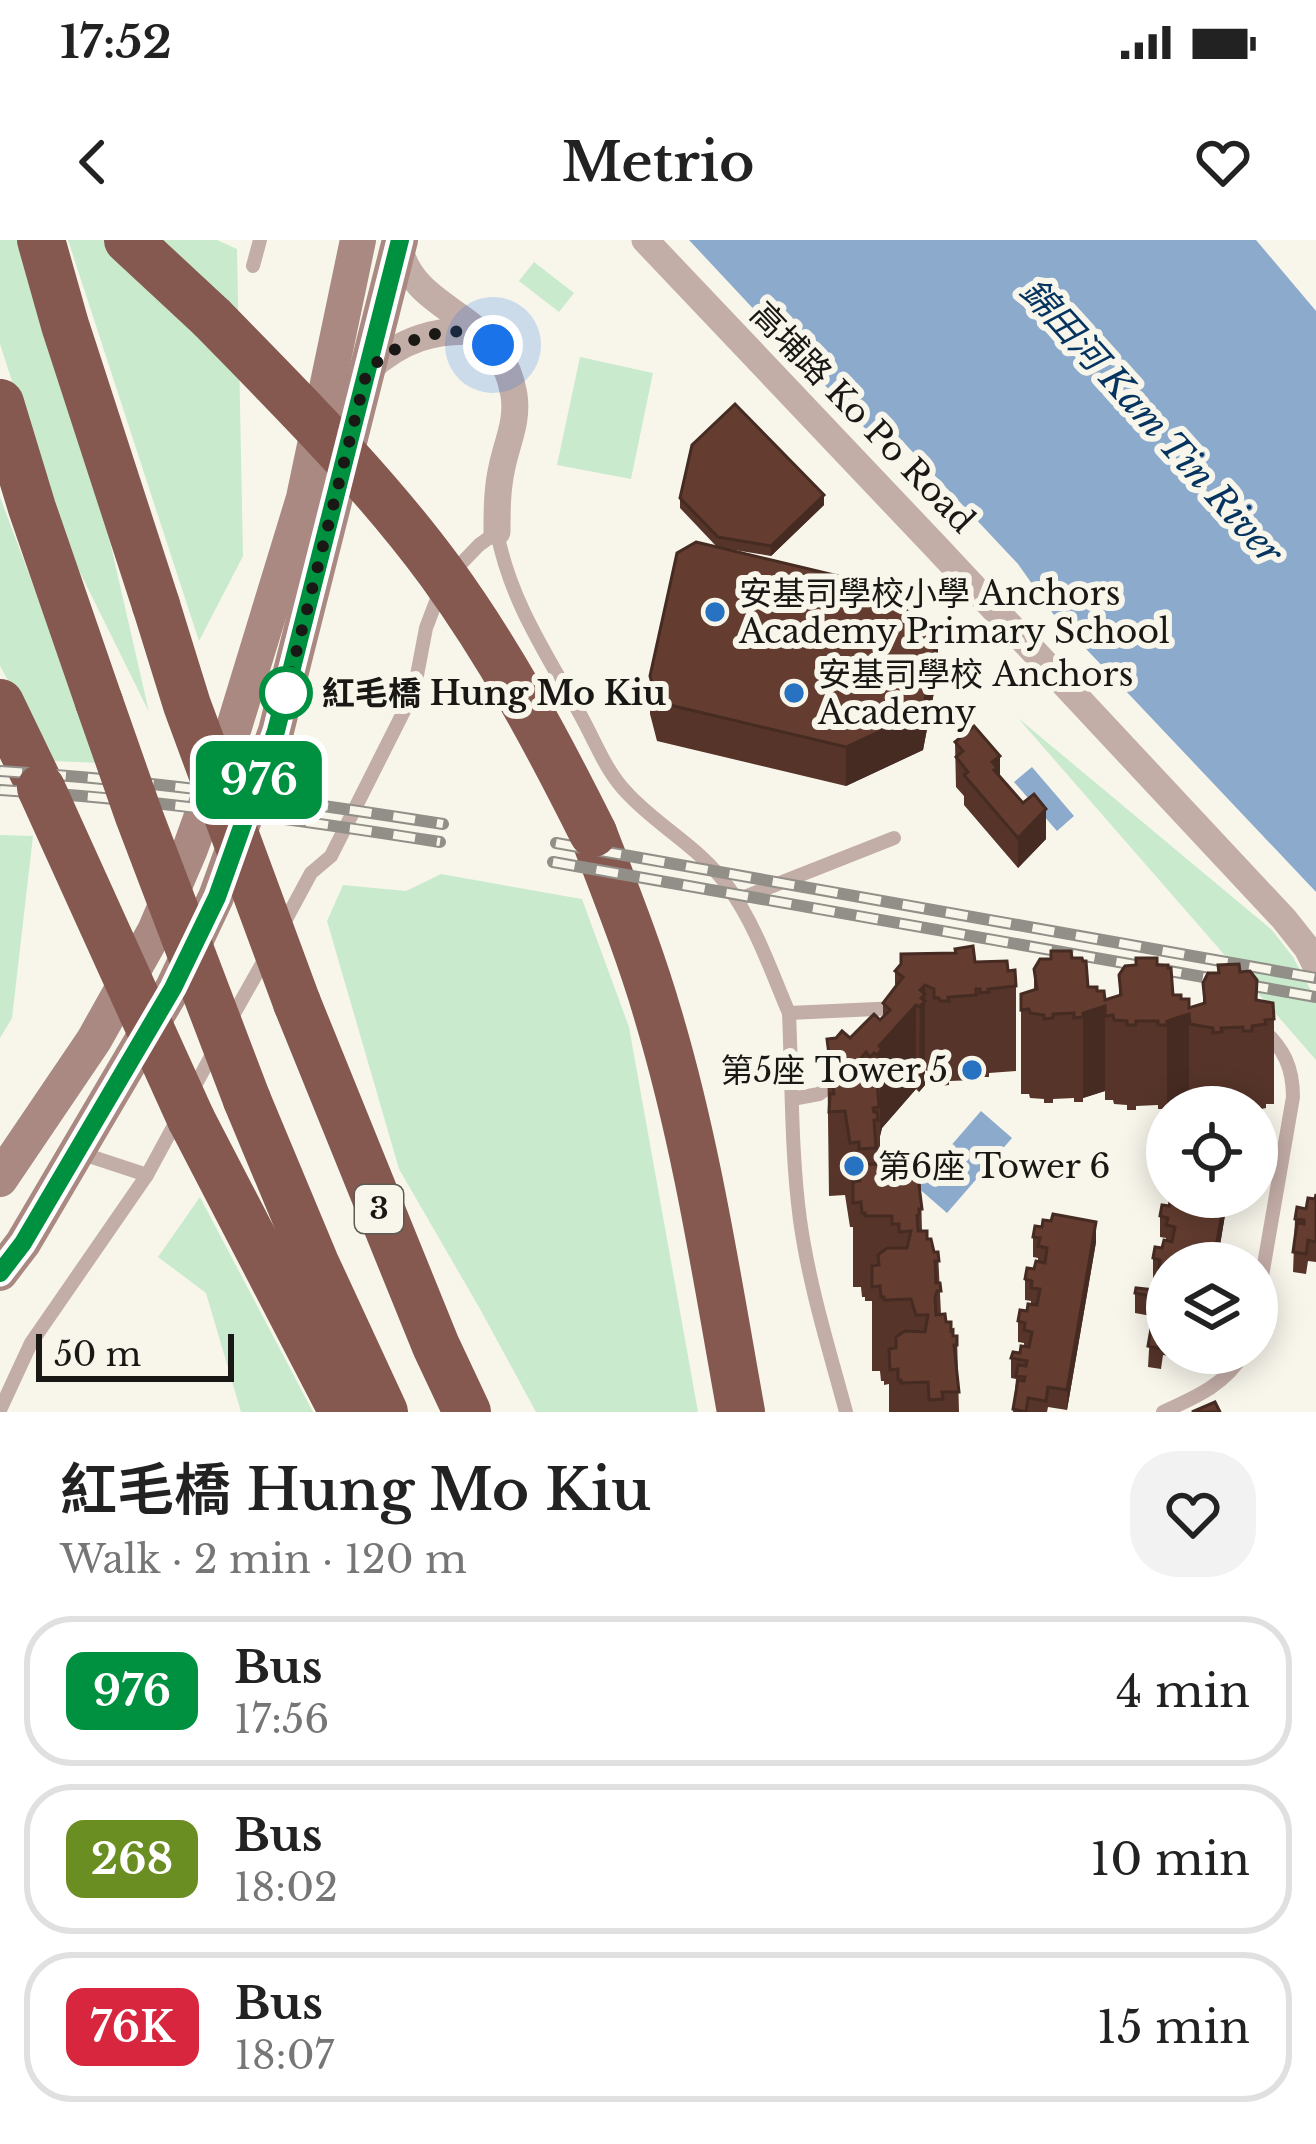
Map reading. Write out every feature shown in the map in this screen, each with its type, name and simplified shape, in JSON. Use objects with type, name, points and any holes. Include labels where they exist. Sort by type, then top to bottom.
[{"type":"highway","name":"3","points":[[40,240],[187,705],[297,1003],[466,1412]]},
{"type":"highway","points":[[128,240],[212,318],[409,531],[485,637],[593,833],[631,931],[679,1092],[740,1412]]},
{"type":"highway","name":"3","points":[[0,403],[139,816],[247,1100],[314,1263],[384,1412]]},
{"type":"highway","points":[[0,704],[223,1182],[344,1412]]},
{"type":"main road","points":[[0,1179],[94,1040],[155,931],[190,849],[269,619],[304,498],[355,241]]},
{"type":"main road","points":[[0,1273],[23,1243],[173,988],[217,897],[276,731],[399,243]]},
{"type":"main road","points":[[0,1232],[75,1151]]},
{"type":"street","name":"高埔路 Ko Po Road","points":[[644,240],[1284,919],[1316,966]]},
{"type":"street","points":[[399,243],[406,268],[420,288],[482,332],[502,359],[514,395],[513,433],[502,465],[497,532]]},
{"type":"street","points":[[367,371],[417,337],[446,331],[482,332]]},
{"type":"lane","points":[[254,266],[260,240]]},
{"type":"lane","points":[[0,1410],[32,1343],[146,1175],[311,873],[331,856],[414,691],[426,628],[440,591],[463,560],[497,532],[514,597],[617,782],[708,862],[737,900],[789,1013],[800,1222],[846,1412]]},
{"type":"lane","points":[[737,900],[894,838]]},
{"type":"lane","points":[[789,1013],[867,1016],[918,1007]]},
{"type":"lane","points":[[1249,1022],[1273,1038],[1293,1081],[1268,1242]]},
{"type":"lane","points":[[792,1099],[819,1094],[848,1070]]},
{"type":"lane","points":[[75,1151],[146,1175]]},
{"type":"lane","points":[[1163,1412],[1207,1392],[1228,1374]]},
{"type":"green space","points":[[0,240],[18,240],[105,520],[149,712],[62,536],[0,344]]},
{"type":"green space","points":[[68,240],[217,240],[237,249],[243,556],[199,641]]},
{"type":"green space","points":[[534,262],[574,293],[559,312],[519,281]]},
{"type":"green space","points":[[580,357],[653,373],[631,479],[557,465]]},
{"type":"green space","points":[[0,497],[100,763],[53,761],[0,666]]},
{"type":"green space","points":[[1018,718],[1272,930],[1316,1000],[1316,1060]]},
{"type":"green space","points":[[0,835],[33,836],[12,1018],[0,1038]]},
{"type":"green space","points":[[441,874],[582,899],[629,1027],[698,1412],[536,1412],[399,1169],[327,921],[343,885],[406,891]]},
{"type":"green space","points":[[200,1197],[313,1412],[241,1412],[206,1293],[158,1257]]},
{"type":"water","name":"錦田河 Kam Tin River","points":[[689,240],[1256,240],[1316,311],[1316,892],[1054,615],[1018,564],[892,430],[876,440]]},
{"type":"water","points":[[1032,767],[1074,816],[1057,831],[1014,782]]},
{"type":"water","points":[[981,1111],[1012,1138],[947,1213],[916,1186]]},
{"type":"building","points":[[735,404],[824,495],[771,546],[718,537],[680,498],[692,445]]},
{"type":"building","name":"安基司學校 Anchors Academy","points":[[696,542],[885,587],[938,633],[923,711],[846,747],[657,702],[650,676],[677,553]]},
{"type":"building","points":[[974,726],[1000,756],[992,762],[994,770],[1023,803],[1034,794],[1046,809],[1018,838],[964,775],[968,772],[956,757],[963,751],[955,742]]},
{"type":"building","points":[[973,946],[975,962],[1007,961],[1008,971],[1015,970],[1016,986],[980,993],[976,989],[976,995],[948,997],[949,1001],[934,998],[934,989],[925,985],[920,990],[925,1001],[879,1046],[877,1055],[870,1057],[866,1052],[861,1058],[880,1070],[880,1079],[879,1107],[873,1108],[878,1120],[874,1120],[876,1148],[859,1149],[859,1142],[850,1143],[845,1111],[829,1112],[830,1094],[834,1094],[827,1039],[842,1031],[850,1038],[874,1014],[880,1020],[890,1010],[883,1003],[903,977],[895,971],[901,954],[956,953],[955,949]]},
{"type":"building","points":[[1051,951],[1071,951],[1072,958],[1086,961],[1088,987],[1104,991],[1105,1000],[1121,995],[1119,975],[1125,966],[1136,965],[1136,958],[1157,958],[1157,965],[1171,968],[1173,995],[1189,999],[1189,1008],[1205,1003],[1203,983],[1208,973],[1219,973],[1218,965],[1239,964],[1240,972],[1250,971],[1257,980],[1256,1000],[1273,1003],[1274,1019],[1252,1026],[1252,1031],[1221,1028],[1222,1032],[1213,1033],[1213,1028],[1190,1024],[1189,1014],[1167,1025],[1136,1021],[1136,1025],[1127,1025],[1113,1015],[1105,1016],[1105,1006],[1083,1017],[1053,1014],[1044,1019],[1029,1009],[1021,1010],[1021,994],[1037,989],[1034,969],[1040,959],[1051,959]]},
{"type":"building","points":[[886,1152],[920,1154],[918,1231],[927,1231],[927,1239],[938,1252],[936,1283],[941,1291],[935,1297],[936,1315],[945,1314],[957,1336],[959,1392],[942,1392],[943,1399],[929,1400],[928,1382],[901,1383],[898,1369],[890,1370],[889,1349],[896,1348],[896,1337],[905,1331],[925,1332],[928,1315],[916,1315],[911,1299],[884,1300],[880,1286],[872,1287],[872,1266],[879,1265],[878,1255],[887,1248],[907,1248],[911,1231],[899,1232],[892,1216],[865,1216],[861,1202],[853,1203],[853,1182],[860,1181],[863,1167],[887,1165]]},
{"type":"building","points":[[1316,1194],[1316,1242],[1308,1240],[1306,1254],[1293,1252],[1297,1223],[1304,1224],[1295,1219],[1297,1207],[1306,1209],[1308,1198],[1315,1199]]},
{"type":"building","points":[[1053,1214],[1096,1222],[1067,1390],[1048,1387],[1046,1401],[1028,1398],[1026,1412],[1013,1409],[1018,1380],[1025,1377],[1016,1376],[1018,1365],[1026,1366],[1027,1361],[1011,1358],[1013,1352],[1020,1353],[1021,1346],[1029,1347],[1032,1332],[1018,1321],[1020,1310],[1037,1305],[1040,1289],[1031,1288],[1032,1281],[1025,1279],[1027,1268],[1034,1269],[1036,1261],[1045,1263],[1047,1248],[1038,1246],[1040,1238],[1033,1237],[1035,1226],[1051,1221]]},
{"type":"building","points":[[1168,1218],[1221,1218],[1217,1242],[1172,1242],[1175,1227],[1166,1225]]},
{"type":"building","points":[[1215,1402],[1220,1412],[1192,1412]]},
{"type":"railway","points":[[0,771],[222,792],[443,824]]},
{"type":"railway","points":[[0,790],[221,811],[440,842]]},
{"type":"railway","points":[[556,843],[1316,978]]},
{"type":"railway","points":[[553,862],[1316,997]]},
{"type":"bus line","name":"976","points":[[0,1273],[23,1243],[173,988],[217,897],[276,731],[400,240]]},
{"type":"place","name":"安基司學校小學 Anchors Academy Primary School","points":[[715,612]]},
{"type":"place","name":"紅毛橋 Hung Mo Kiu","points":[[286,693]]},
{"type":"place","name":"安基司學校 Anchors Academy","points":[[794,693]]},
{"type":"place","name":"第5座 Tower 5","points":[[972,1070]]},
{"type":"place","name":"第6座 Tower 6","points":[[854,1166]]},
{"type":"route","points":[[286,693],[367,371],[395,348],[428,334],[482,332],[493,345]]}]
